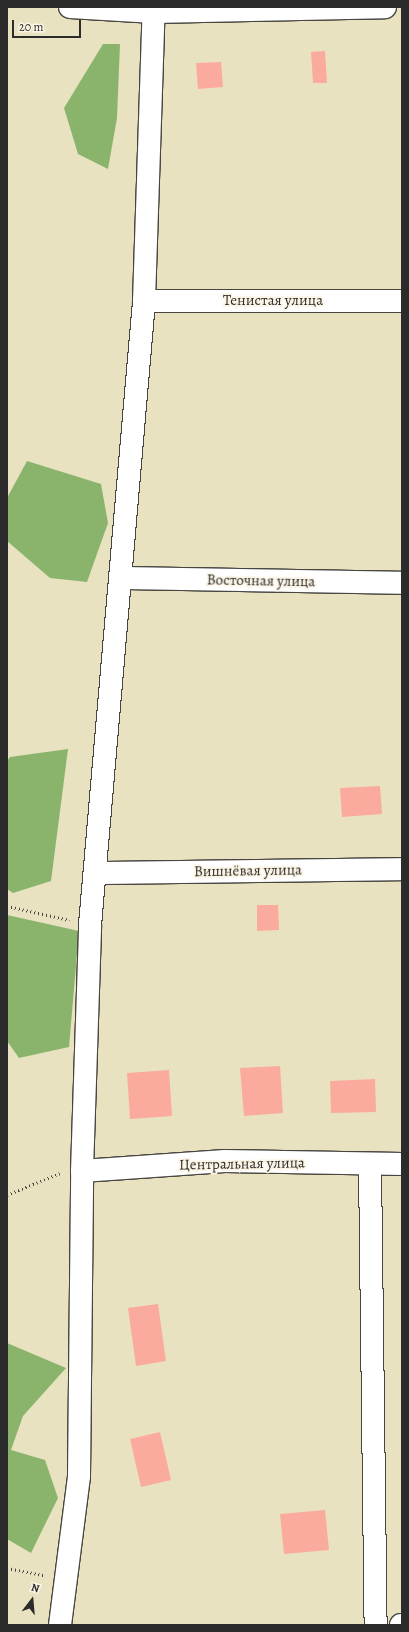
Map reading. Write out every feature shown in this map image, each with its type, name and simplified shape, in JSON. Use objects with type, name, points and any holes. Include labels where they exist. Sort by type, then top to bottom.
[{"type":"street","points":[[70,7],[154,10],[385,7]]},
{"type":"street","points":[[60,1625],[79,1476],[82,1171],[90,925],[144,301],[154,10]]},
{"type":"street","name":"Тенистая улица","points":[[144,301],[402,301]]},
{"type":"street","name":"Восточная улица","points":[[121,578],[402,583]]},
{"type":"street","name":"Вишнёвая улица","points":[[95,873],[402,869]]},
{"type":"street","name":"Центральная улица","points":[[82,1171],[225,1162],[370,1165],[402,1164]]},
{"type":"street","points":[[370,1165],[376,1625]]},
{"type":"path","points":[[7,906],[90,925]]},
{"type":"path","points":[[7,1195],[59,1173],[82,1171]]},
{"type":"path","points":[[7,1568],[66,1580]]},
{"type":"green space","points":[[103,44],[120,44],[117,118],[108,169],[78,154],[64,108]]},
{"type":"green space","points":[[27,461],[101,484],[108,523],[87,582],[50,578],[7,541],[7,498]]},
{"type":"green space","points":[[68,749],[51,881],[13,893],[7,889],[7,761],[10,757]]},
{"type":"green space","points":[[7,915],[79,931],[69,1047],[19,1058],[7,1041]]},
{"type":"green space","points":[[7,1343],[66,1368],[23,1416],[11,1450],[45,1460],[58,1498],[31,1553],[7,1539]]},
{"type":"building","points":[[325,51],[327,83],[313,83],[311,52]]},
{"type":"building","points":[[221,62],[223,87],[198,89],[196,63]]},
{"type":"building","points":[[380,786],[382,814],[342,817],[340,788]]},
{"type":"building","points":[[257,905],[278,905],[279,930],[257,931]]},
{"type":"building","points":[[280,1066],[283,1113],[244,1116],[240,1068]]},
{"type":"building","points":[[169,1070],[172,1116],[130,1119],[127,1073]]},
{"type":"building","points":[[375,1079],[376,1112],[331,1113],[330,1081]]},
{"type":"building","points":[[158,1304],[166,1361],[136,1366],[128,1308]]},
{"type":"building","points":[[160,1432],[171,1480],[141,1487],[130,1439]]},
{"type":"building","points":[[325,1510],[329,1550],[284,1554],[280,1514]]}]
